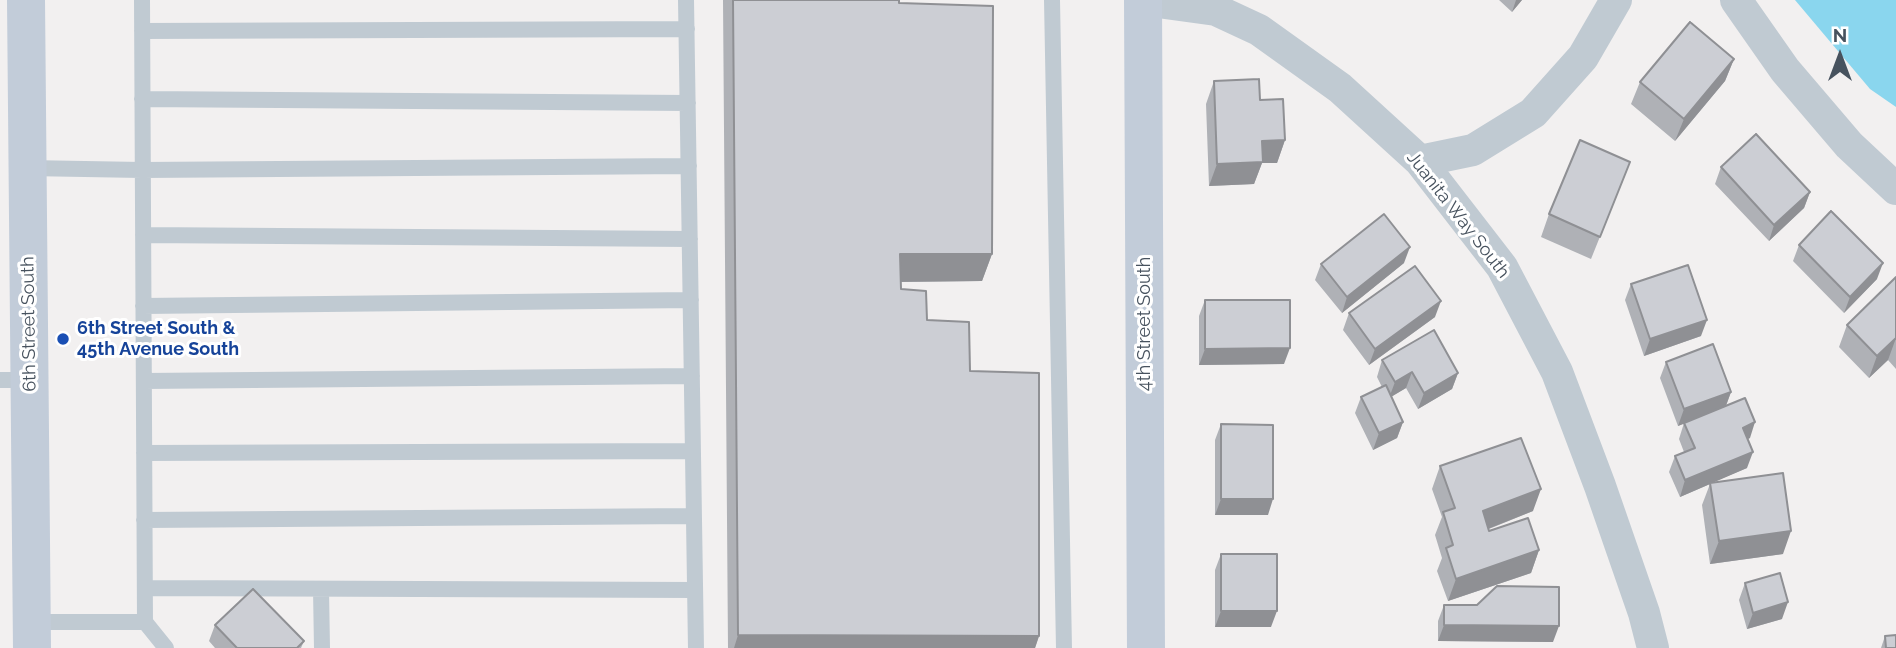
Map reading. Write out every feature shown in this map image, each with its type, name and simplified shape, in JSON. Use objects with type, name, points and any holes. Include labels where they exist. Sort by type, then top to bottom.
[{"type":"street","name":"6th Street South","points":[[26,0],[27,168],[15,380],[33,640]]},
{"type":"street","name":"Juanita Way South","points":[[1143,0],[1216,10],[1259,30],[1340,88],[1420,161],[1502,267],[1557,372],[1600,486],[1644,613],[1653,648]]},
{"type":"street","name":"4th Street South","points":[[1143,0],[1146,648]]},
{"type":"street","points":[[1420,161],[1473,150],[1533,113],[1583,58],[1616,0]]},
{"type":"street","points":[[1736,0],[1785,70],[1849,145],[1896,189]]},
{"type":"lane","points":[[142,0],[145,622],[166,648]]},
{"type":"lane","points":[[686,0],[695,648]]},
{"type":"lane","points":[[1052,0],[1064,648]]},
{"type":"lane","points":[[142,32],[687,29]]},
{"type":"lane","points":[[142,99],[688,103]]},
{"type":"lane","points":[[27,168],[142,170],[689,166]]},
{"type":"lane","points":[[143,235],[690,239]]},
{"type":"lane","points":[[143,306],[691,300]]},
{"type":"lane","points":[[144,381],[692,376]]},
{"type":"lane","points":[[144,453],[693,451]]},
{"type":"lane","points":[[144,520],[694,516]]},
{"type":"lane","points":[[145,588],[695,590]]},
{"type":"lane","points":[[321,589],[322,648]]},
{"type":"lane","points":[[33,640],[145,622]]},
{"type":"water","points":[[1795,0],[1896,0],[1896,107],[1870,89]]},
{"type":"building","points":[[733,0],[899,0],[899,3],[993,6],[992,254],[900,254],[901,289],[926,291],[927,320],[969,322],[970,371],[1039,373],[1039,636],[738,635]]},
{"type":"building","points":[[1690,22],[1734,59],[1684,119],[1640,82]]},
{"type":"building","points":[[1259,79],[1260,100],[1283,99],[1285,140],[1262,141],[1263,162],[1217,164],[1214,81]]},
{"type":"building","points":[[1756,134],[1810,192],[1774,225],[1721,167]]},
{"type":"building","points":[[1580,140],[1630,162],[1600,237],[1549,214]]},
{"type":"building","points":[[1831,211],[1883,263],[1850,297],[1799,245]]},
{"type":"building","points":[[1384,214],[1410,247],[1347,297],[1321,264]]},
{"type":"building","points":[[1688,265],[1707,320],[1650,339],[1631,284]]},
{"type":"building","points":[[1415,266],[1441,301],[1375,349],[1349,313]]},
{"type":"building","points":[[1896,277],[1896,338],[1877,356],[1847,325]]},
{"type":"building","points":[[1205,300],[1290,300],[1290,348],[1205,349]]},
{"type":"building","points":[[1434,330],[1458,373],[1424,393],[1412,372],[1395,382],[1382,360]]},
{"type":"building","points":[[1713,344],[1731,392],[1684,409],[1666,362]]},
{"type":"building","points":[[1386,385],[1403,422],[1379,433],[1361,397]]},
{"type":"building","points":[[1745,398],[1755,422],[1743,428],[1753,452],[1685,480],[1675,456],[1695,448],[1684,423]]},
{"type":"building","points":[[1221,424],[1273,425],[1273,499],[1221,499]]},
{"type":"building","points":[[1521,438],[1541,489],[1483,511],[1489,531],[1528,518],[1539,550],[1456,579],[1446,548],[1453,545],[1443,512],[1455,508],[1440,466]]},
{"type":"building","points":[[1783,473],[1791,531],[1719,541],[1710,483]]},
{"type":"building","points":[[1221,554],[1277,554],[1277,611],[1221,611]]},
{"type":"building","points":[[1780,573],[1788,602],[1753,613],[1745,583]]},
{"type":"building","points":[[1497,586],[1559,587],[1559,626],[1444,625],[1444,605],[1477,605]]},
{"type":"building","points":[[253,589],[304,641],[297,648],[237,648],[215,625]]},
{"type":"building","points":[[1896,635],[1896,648],[1886,648],[1885,636]]},
{"type":"place","name":"6th Street South & 45th Avenue South","points":[[63,339]]}]
